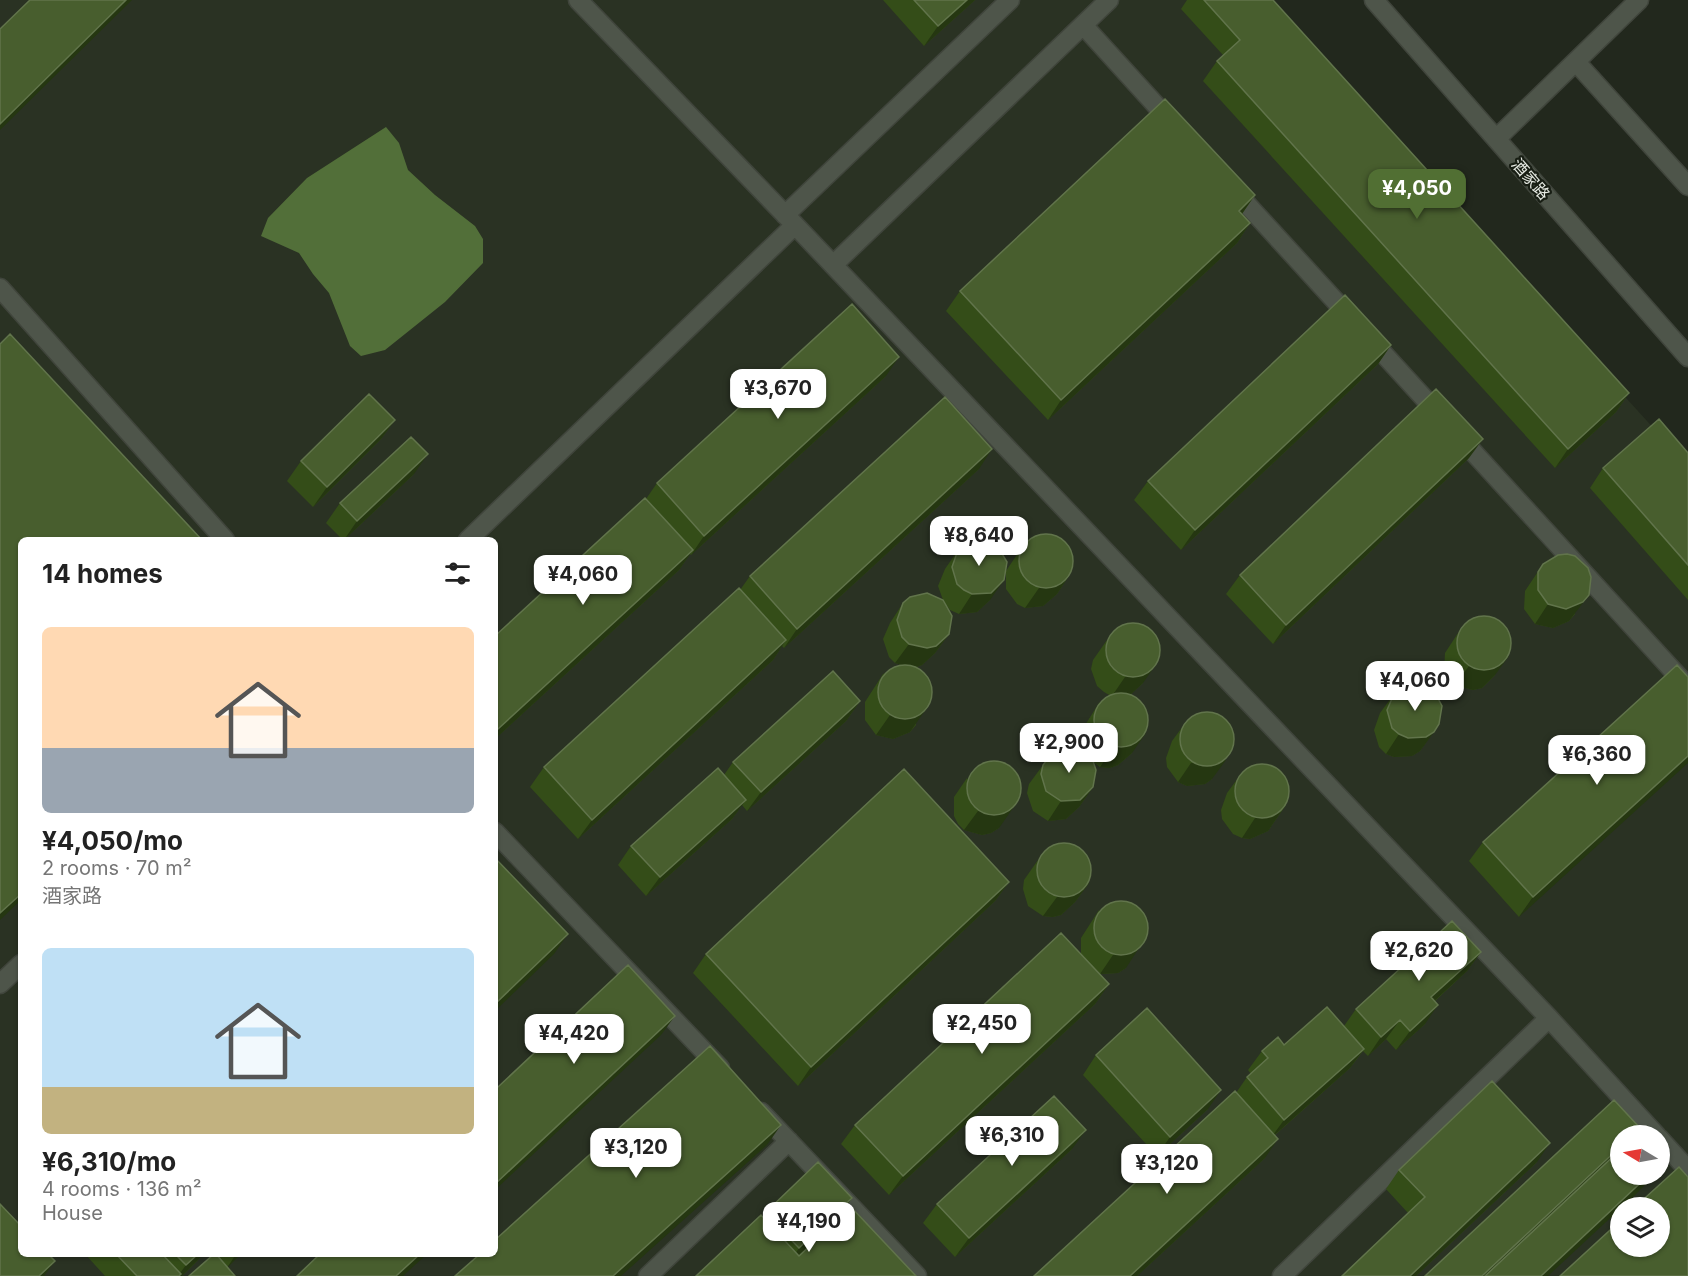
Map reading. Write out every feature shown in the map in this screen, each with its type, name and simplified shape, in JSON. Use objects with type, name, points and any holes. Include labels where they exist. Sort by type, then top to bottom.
[{"type":"street","points":[[471,537],[1010,0]]},
{"type":"street","points":[[832,265],[1109,0]]},
{"type":"street","name":"酒家路","points":[[1374,0],[1688,357]]},
{"type":"street","points":[[1496,139],[1640,0]]},
{"type":"street","points":[[580,1],[1549,1018],[1647,1125]]},
{"type":"street","points":[[1083,25],[1188,140]]},
{"type":"street","points":[[1576,62],[1688,186]]},
{"type":"street","points":[[1220,175],[1688,687]]},
{"type":"street","points":[[0,288],[222,537]]},
{"type":"street","points":[[498,835],[732,1081]]},
{"type":"street","points":[[0,984],[18,967]]},
{"type":"street","points":[[1282,1276],[1549,1018]]},
{"type":"street","points":[[748,1098],[917,1276]]},
{"type":"street","points":[[648,1276],[789,1141]]},
{"type":"street","points":[[1670,1150],[1688,1170]]},
{"type":"shaded area","points":[[0,0],[1264,0],[1688,466],[1688,1276],[0,1276]]},
{"type":"shaded area","points":[[386,127],[399,143],[408,170],[435,195],[475,226],[483,239],[483,263],[445,302],[385,350],[361,356],[350,346],[329,293],[299,253],[261,236],[268,218],[307,178]]},
{"type":"building","points":[[30,0],[126,0],[0,124],[0,29]]},
{"type":"building","points":[[914,0],[967,0],[938,26]]},
{"type":"building","points":[[1204,0],[1273,0],[1629,393],[1568,449],[1217,61],[1240,40]]},
{"type":"building","points":[[1165,99],[1255,195],[1239,211],[1250,223],[1061,400],[960,291]]},
{"type":"building","points":[[1345,295],[1391,345],[1195,530],[1148,481]]},
{"type":"building","points":[[852,304],[899,357],[704,536],[657,483]]},
{"type":"building","points":[[10,334],[199,537],[18,537],[18,897],[0,913],[0,344]]},
{"type":"building","points":[[1436,389],[1483,439],[1286,625],[1240,575]]},
{"type":"building","points":[[369,394],[395,420],[327,487],[301,461]]},
{"type":"building","points":[[945,397],[992,449],[797,629],[750,576]]},
{"type":"building","points":[[1659,419],[1688,453],[1688,565],[1603,468]]},
{"type":"building","points":[[411,437],[428,454],[357,521],[340,503]]},
{"type":"building","points":[[645,498],[693,550],[498,729],[498,633]]},
{"type":"building","points":[[1046,534],[1056,536],[1065,542],[1071,551],[1073,561],[1071,571],[1065,580],[1056,586],[1046,588],[1036,586],[1027,580],[1021,571],[1019,561],[1021,551],[1027,542],[1036,536]]},
{"type":"building","points":[[973,540],[982,540],[998,547],[1007,562],[1004,580],[991,593],[972,594],[957,584],[952,567],[958,550]]},
{"type":"building","points":[[1558,555],[1575,556],[1588,568],[1591,577],[1589,595],[1583,602],[1566,609],[1548,604],[1538,590],[1538,572],[1543,564]]},
{"type":"building","points":[[739,588],[786,640],[592,820],[544,767]]},
{"type":"building","points":[[927,593],[943,600],[952,616],[949,634],[936,646],[927,648],[909,644],[902,637],[897,620],[903,603],[910,597]]},
{"type":"building","points":[[1484,616],[1494,618],[1503,624],[1509,633],[1511,643],[1509,653],[1503,662],[1494,668],[1484,670],[1474,668],[1465,662],[1459,653],[1457,643],[1459,633],[1465,624],[1474,618]]},
{"type":"building","points":[[1133,623],[1143,625],[1152,631],[1158,640],[1160,650],[1158,660],[1152,669],[1143,675],[1133,677],[1123,675],[1114,669],[1108,660],[1106,650],[1108,640],[1114,631],[1123,625]]},
{"type":"building","points":[[905,665],[915,667],[924,673],[930,682],[932,692],[930,702],[924,711],[915,717],[905,719],[895,717],[886,711],[880,702],[878,692],[880,682],[886,673],[895,667]]},
{"type":"building","points":[[1677,665],[1688,677],[1688,756],[1533,897],[1483,842]]},
{"type":"building","points":[[833,671],[860,701],[761,792],[733,762]]},
{"type":"building","points":[[1418,684],[1434,691],[1442,706],[1439,724],[1434,732],[1426,737],[1408,738],[1392,728],[1387,710],[1394,694],[1400,688]]},
{"type":"building","points":[[1121,693],[1131,695],[1140,701],[1146,710],[1148,720],[1146,730],[1140,739],[1131,745],[1121,747],[1111,745],[1102,739],[1096,730],[1094,720],[1096,710],[1102,701],[1111,695]]},
{"type":"building","points":[[1202,712],[1212,712],[1222,716],[1230,724],[1234,739],[1230,754],[1222,762],[1212,766],[1202,766],[1192,762],[1184,754],[1180,744],[1180,734],[1184,724],[1192,716]]},
{"type":"building","points":[[1062,747],[1080,749],[1093,761],[1096,770],[1093,787],[1080,800],[1061,801],[1046,791],[1041,774],[1043,765],[1054,751]]},
{"type":"building","points":[[989,761],[999,761],[1013,769],[1019,778],[1021,788],[1019,798],[1013,807],[999,815],[989,815],[972,803],[967,793],[967,783],[979,766]]},
{"type":"building","points":[[1257,764],[1267,764],[1281,772],[1287,781],[1289,791],[1287,801],[1281,810],[1267,818],[1257,818],[1240,806],[1235,796],[1235,786],[1247,769]]},
{"type":"building","points":[[718,768],[746,800],[660,877],[631,846]]},
{"type":"building","points":[[904,769],[1009,882],[811,1067],[706,954]]},
{"type":"building","points":[[1064,843],[1074,845],[1083,851],[1089,860],[1091,870],[1089,880],[1083,889],[1074,895],[1064,897],[1054,895],[1045,889],[1039,880],[1037,870],[1039,860],[1045,851],[1054,845]]},
{"type":"building","points":[[498,861],[568,934],[498,1001]]},
{"type":"building","points":[[1121,901],[1131,903],[1140,909],[1146,918],[1148,928],[1146,938],[1140,947],[1131,953],[1121,955],[1111,953],[1102,947],[1096,938],[1094,928],[1096,918],[1102,909],[1111,903]]},
{"type":"building","points":[[1452,921],[1481,952],[1431,997],[1438,1005],[1410,1031],[1400,1020],[1381,1037],[1356,1009]]},
{"type":"building","points":[[1061,933],[1109,984],[903,1176],[855,1125]]},
{"type":"building","points":[[628,965],[675,1016],[498,1181],[498,1087]]},
{"type":"building","points":[[1327,1007],[1364,1049],[1284,1120],[1247,1077],[1268,1058],[1262,1051],[1278,1037],[1284,1045]]},
{"type":"building","points":[[1147,1008],[1221,1090],[1170,1137],[1096,1055]]},
{"type":"building","points":[[710,1046],[781,1125],[613,1276],[455,1276],[477,1257],[498,1257],[498,1237]]},
{"type":"building","points":[[1492,1081],[1550,1143],[1410,1276],[1342,1276],[1425,1197],[1399,1170]]},
{"type":"building","points":[[1235,1091],[1278,1139],[1130,1276],[1034,1276]]},
{"type":"building","points":[[1054,1096],[1086,1130],[969,1238],[937,1204]]},
{"type":"building","points":[[1614,1100],[1637,1125],[1610,1125],[1610,1156],[1482,1276],[1425,1276]]},
{"type":"building","points":[[1610,1159],[1610,1185],[1638,1185],[1625,1197],[1610,1197],[1610,1211],[1541,1276],[1485,1276]]},
{"type":"building","points":[[818,1162],[852,1198],[799,1248],[765,1213]]},
{"type":"building","points":[[1679,1167],[1688,1177],[1688,1276],[1560,1276],[1610,1230],[1610,1257],[1670,1257],[1670,1197],[1646,1197],[1659,1185],[1670,1185],[1670,1175]]},
{"type":"building","points":[[0,1204],[18,1223],[18,1257],[51,1257],[55,1261],[39,1276],[0,1276]]},
{"type":"building","points":[[851,1207],[916,1276],[696,1276],[761,1215],[799,1256]]},
{"type":"building","points":[[119,1257],[165,1257],[181,1274],[179,1276],[137,1276]]},
{"type":"building","points":[[178,1257],[195,1257],[186,1265]]},
{"type":"building","points":[[211,1257],[219,1257],[235,1276],[189,1276]]},
{"type":"building","points":[[317,1257],[417,1257],[396,1276],[297,1276]]}]
